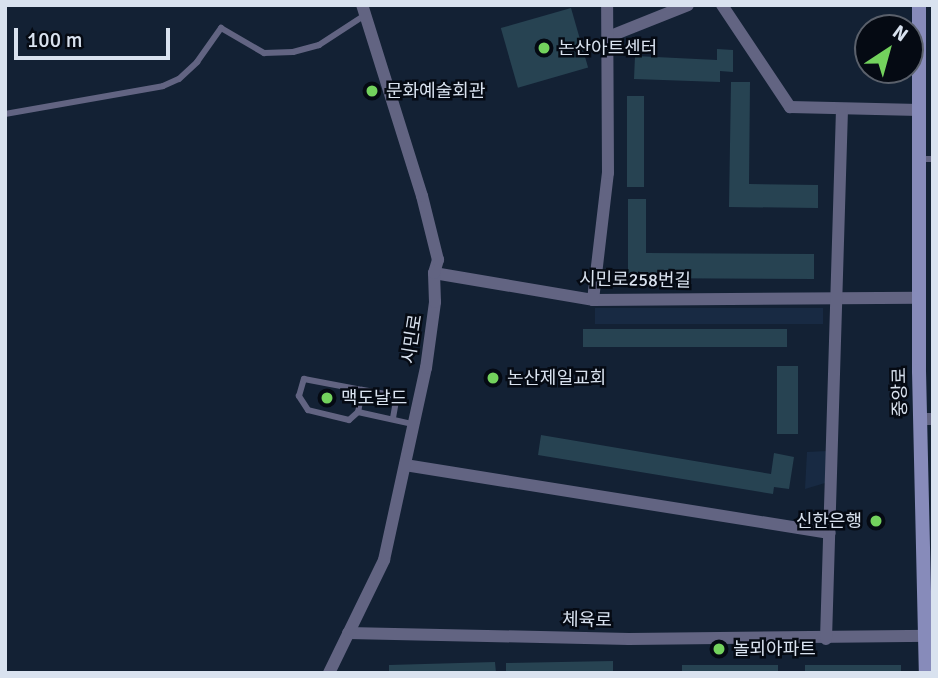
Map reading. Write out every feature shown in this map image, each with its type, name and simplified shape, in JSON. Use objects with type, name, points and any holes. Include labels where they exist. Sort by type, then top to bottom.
[{"type":"street","points":[[593,300],[608,173],[607,5]]},
{"type":"street","points":[[608,37],[688,5]]},
{"type":"street","points":[[722,5],[790,107],[919,110]]},
{"type":"street","name":"중앙로","points":[[919,5],[922,21],[919,110],[926,159],[926,248],[919,298],[926,419],[929,636],[926,673]]},
{"type":"street","name":"시민로","points":[[329,673],[384,560],[426,368],[435,302],[434,272],[438,260],[432,230],[364,10]]},
{"type":"street","points":[[826,639],[842,109]]},
{"type":"street","name":"시민로258번길","points":[[434,272],[593,300],[919,298]]},
{"type":"street","points":[[405,465],[830,533]]},
{"type":"street","name":"체육로","points":[[348,633],[629,639],[929,636]]},
{"type":"lane","points":[[5,114],[163,86],[179,79],[197,62],[221,28],[264,53],[293,51],[319,45],[364,10]]},
{"type":"lane","points":[[362,390],[358,412],[349,420],[308,410],[299,396],[304,379],[397,396],[393,418]]},
{"type":"lane","points":[[358,412],[412,424]]},
{"type":"shaded area","points":[[595,308],[823,308],[823,324],[595,324]]},
{"type":"shaded area","points":[[827,451],[825,483],[805,489],[807,452]]},
{"type":"building","name":"논산아트센터","points":[[571,8],[588,68],[518,88],[501,28]]},
{"type":"building","points":[[717,49],[733,50],[733,72],[720,71],[720,82],[634,79],[635,56],[717,60]]},
{"type":"building","points":[[731,82],[750,82],[749,184],[818,185],[818,208],[729,207]]},
{"type":"building","points":[[627,96],[644,96],[644,187],[627,187]]},
{"type":"building","points":[[628,199],[646,199],[646,253],[814,254],[814,279],[628,278]]},
{"type":"building","points":[[583,329],[787,329],[787,347],[583,347]]},
{"type":"building","points":[[777,366],[798,366],[798,434],[777,434]]},
{"type":"building","points":[[541,435],[771,474],[774,453],[794,457],[789,489],[774,487],[773,494],[538,455]]},
{"type":"building","points":[[613,661],[613,673],[506,673],[506,663]]},
{"type":"building","points":[[495,662],[496,673],[389,673],[389,665]]},
{"type":"building","points":[[682,665],[778,665],[778,673],[682,673]]},
{"type":"building","points":[[805,665],[901,665],[901,673],[805,673]]},
{"type":"place","name":"논산아트센터","points":[[544,48]]},
{"type":"place","name":"문화예술회관","points":[[372,91]]},
{"type":"place","name":"논산제일교회","points":[[493,378]]},
{"type":"place","name":"맥도날드","points":[[327,398]]},
{"type":"place","name":"신한은행","points":[[876,521]]},
{"type":"place","name":"놀뫼아파트","points":[[719,649]]}]
